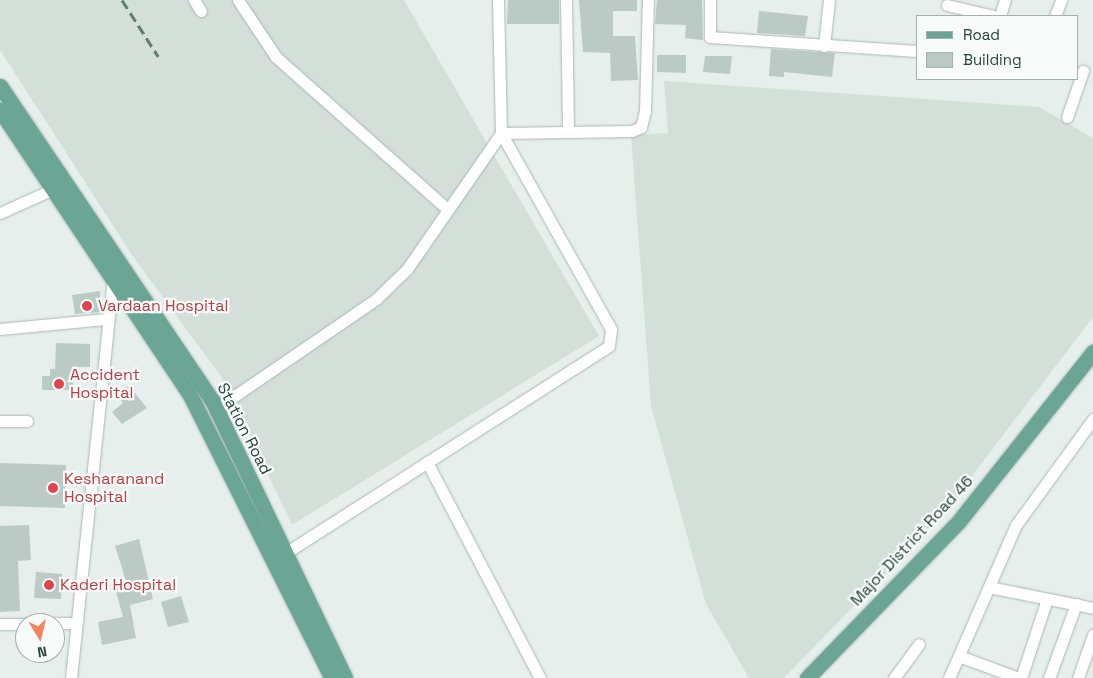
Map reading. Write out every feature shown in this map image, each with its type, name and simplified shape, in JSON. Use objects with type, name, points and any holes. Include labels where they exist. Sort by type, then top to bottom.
[{"type":"main road","name":"Station Road","points":[[0,86],[216,408],[288,552],[332,678]]},
{"type":"main road","name":"Station Road","points":[[0,110],[5,126],[52,189],[194,401],[332,678]]},
{"type":"main road","name":"Major District Road 46","points":[[807,678],[959,521],[1093,352]]},
{"type":"street","points":[[194,0],[201,11]]},
{"type":"street","points":[[238,0],[276,57],[446,208]]},
{"type":"street","points":[[288,552],[612,340],[611,329],[501,133],[498,0]]},
{"type":"street","points":[[566,0],[568,132]]},
{"type":"street","points":[[501,133],[632,131],[641,127],[646,110],[648,0]]},
{"type":"street","points":[[710,0],[710,37],[916,51]]},
{"type":"street","points":[[824,46],[829,0]]},
{"type":"street","points":[[1000,15],[1005,0]]},
{"type":"street","points":[[1055,15],[1061,0]]},
{"type":"street","points":[[947,7],[988,15]]},
{"type":"street","points":[[1067,117],[1084,71]]},
{"type":"street","points":[[216,408],[376,299],[407,269],[446,208],[501,133]]},
{"type":"street","points":[[0,213],[52,189]]},
{"type":"street","points":[[70,678],[106,319],[116,260]]},
{"type":"street","points":[[0,329],[106,319]]},
{"type":"street","points":[[949,678],[1016,525],[1093,419]]},
{"type":"street","points":[[0,421],[27,421]]},
{"type":"street","points":[[427,462],[540,678]]},
{"type":"street","points":[[989,587],[1093,608]]},
{"type":"street","points":[[959,656],[1019,678],[1047,599]]},
{"type":"street","points":[[1049,678],[1076,604]]},
{"type":"street","points":[[65,623],[76,623]]},
{"type":"street","points":[[0,624],[15,624]]},
{"type":"street","points":[[1078,678],[1093,635]]},
{"type":"street","points":[[894,678],[918,644]]},
{"type":"shaded area","points":[[0,0],[404,0],[599,336],[292,525],[222,378],[132,255],[0,50]]},
{"type":"shaded area","points":[[664,81],[1039,107],[1093,138],[1093,317],[943,514],[784,678],[749,678],[706,604],[651,406],[631,135],[668,133]]},
{"type":"building","points":[[508,0],[559,0],[559,24],[507,24]]},
{"type":"building","points":[[579,0],[637,0],[637,11],[613,11],[613,36],[635,36],[638,80],[611,81],[610,53],[583,52]]},
{"type":"building","points":[[657,0],[702,0],[703,40],[685,38],[686,25],[655,24]]},
{"type":"building","points":[[759,11],[808,16],[805,36],[757,33]]},
{"type":"building","points":[[771,49],[835,53],[832,77],[784,72],[784,77],[769,76]]},
{"type":"building","points":[[657,55],[686,55],[686,73],[657,72]]},
{"type":"building","points":[[705,56],[732,56],[730,74],[703,72]]},
{"type":"building","points":[[100,291],[100,312],[75,314],[72,295]]},
{"type":"building","points":[[56,343],[90,344],[90,367],[73,367],[73,390],[42,390],[42,376],[50,376],[50,369],[55,369]]},
{"type":"building","points":[[129,386],[147,408],[122,424],[112,412],[123,403],[117,396]]},
{"type":"building","points":[[0,463],[66,465],[65,508],[0,506]]},
{"type":"building","points":[[29,525],[31,560],[18,561],[20,611],[0,612],[0,526]]},
{"type":"building","points":[[139,539],[153,599],[130,605],[136,638],[102,645],[98,622],[123,617],[114,584],[126,581],[115,546]]},
{"type":"building","points":[[36,572],[62,574],[61,599],[34,598]]},
{"type":"building","points":[[181,596],[189,622],[168,627],[161,602]]},
{"type":"railway","points":[[122,0],[158,56]]},
{"type":"place","name":"Vardaan Hospital","points":[[87,306]]},
{"type":"place","name":"Accident Hospital","points":[[59,384]]},
{"type":"place","name":"Kesharanand Hospital","points":[[53,488]]},
{"type":"place","name":"Kaderi Hospital","points":[[49,585]]}]
